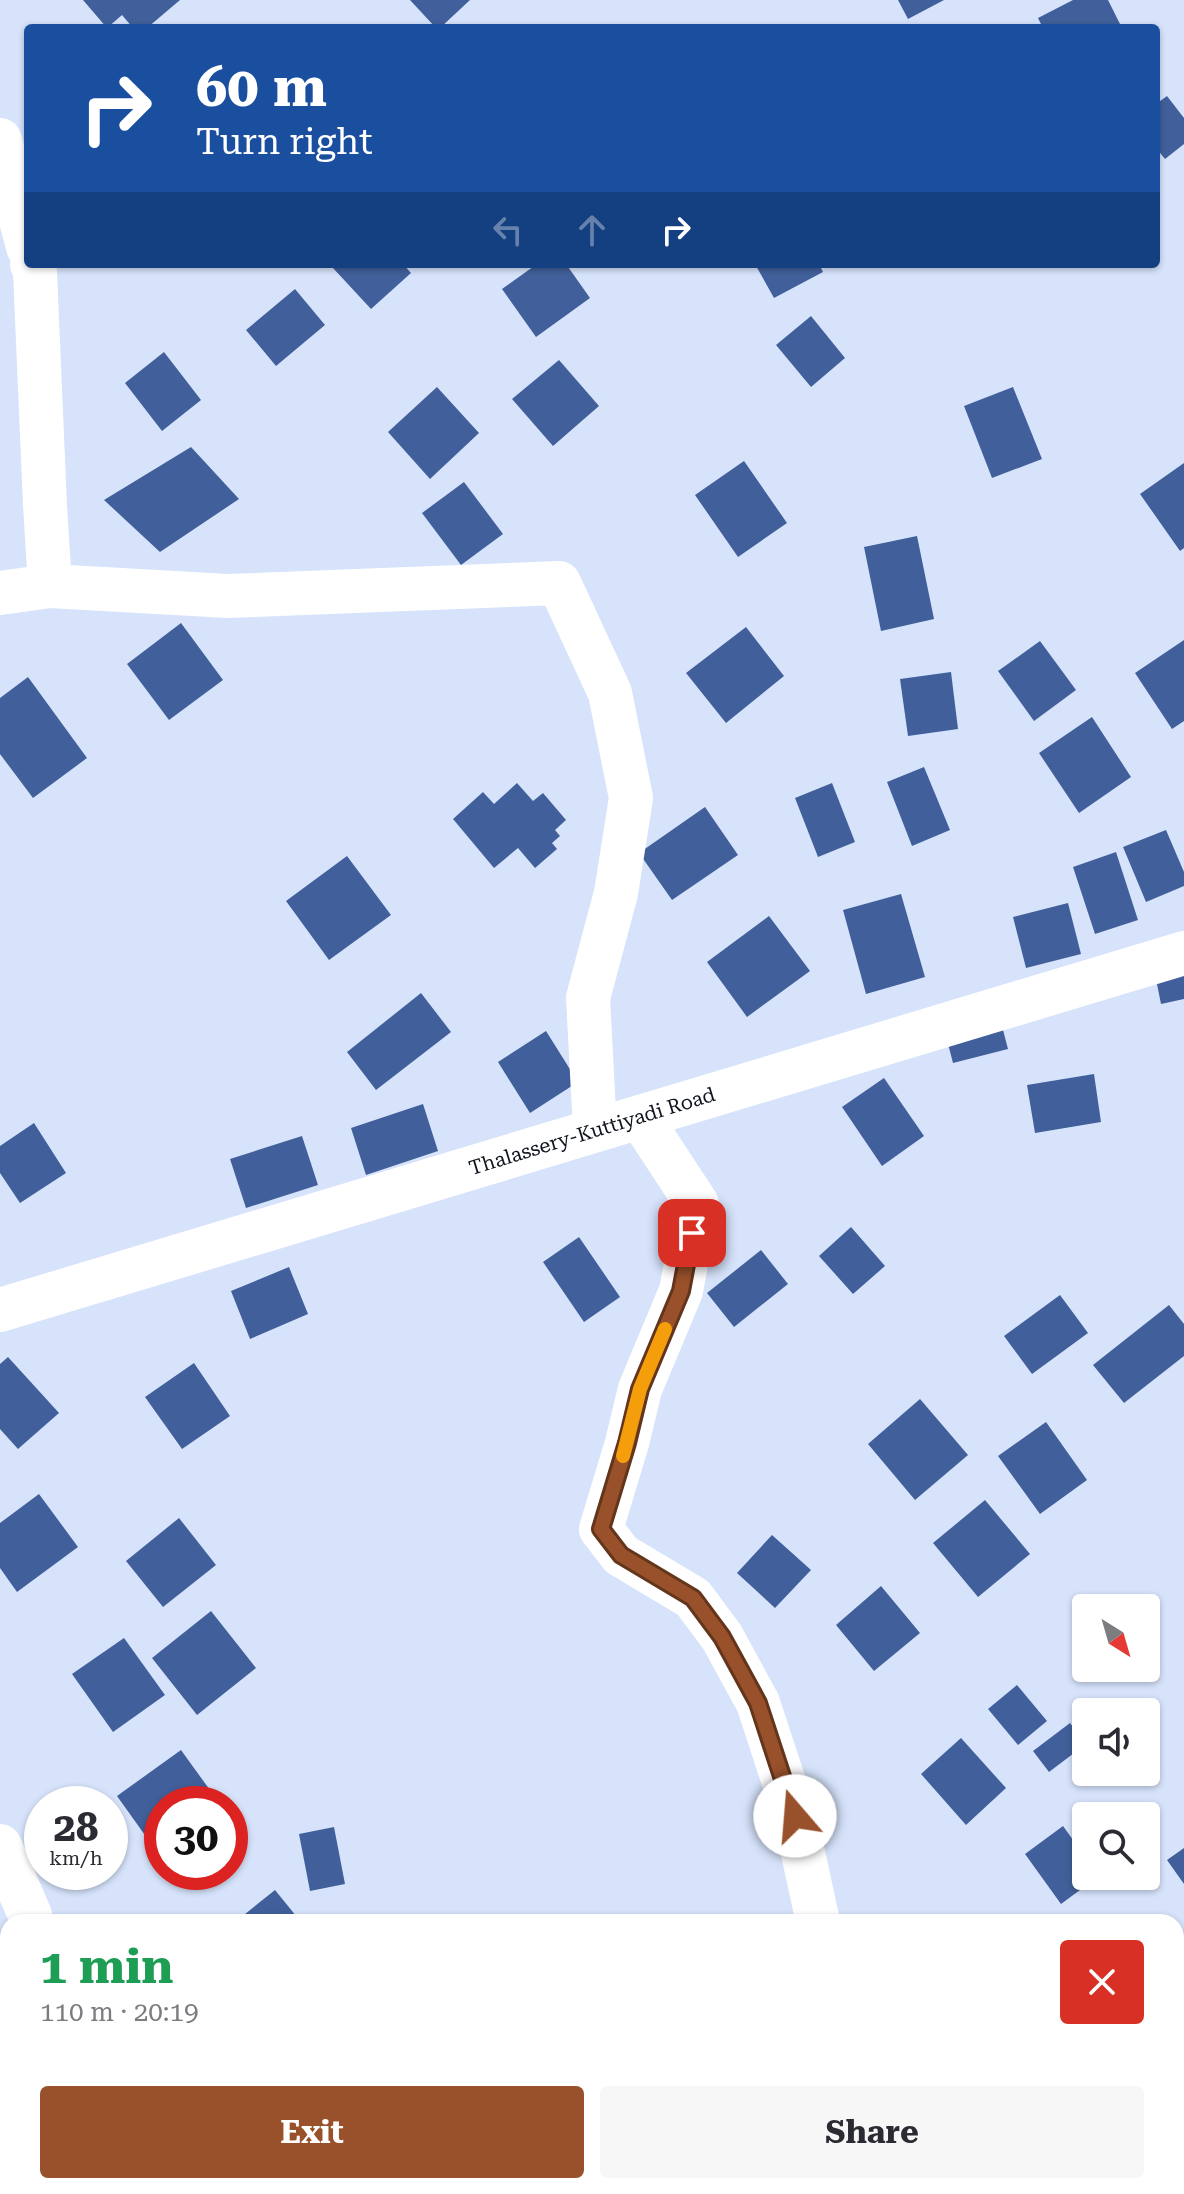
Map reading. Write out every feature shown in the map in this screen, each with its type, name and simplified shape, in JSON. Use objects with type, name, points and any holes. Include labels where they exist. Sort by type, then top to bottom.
[{"type":"street","points":[[0,140],[24,232]]},
{"type":"street","points":[[34,268],[50,586]]},
{"type":"street","points":[[0,593],[50,586],[228,596],[559,583],[610,693],[631,798],[616,893],[588,998],[595,1130]]},
{"type":"street","name":"Thalassery-Kuttiyadi Road","points":[[0,1310],[1184,953]]},
{"type":"street","points":[[640,1117],[697,1204],[681,1291],[640,1389],[601,1529],[621,1555],[693,1598],[722,1637],[758,1703],[795,1816],[816,1914]]},
{"type":"street","points":[[0,1846],[30,1914]]},
{"type":"building","points":[[83,0],[180,0],[152,24],[130,24],[122,15],[112,24],[104,24]]},
{"type":"building","points":[[410,0],[470,0],[444,24],[432,24]]},
{"type":"building","points":[[898,0],[944,0],[908,19]]},
{"type":"building","points":[[1073,0],[1108,0],[1120,24],[1041,24],[1038,18]]},
{"type":"building","points":[[1167,96],[1184,118],[1184,144],[1165,159],[1160,153],[1160,101]]},
{"type":"building","points":[[333,268],[407,268],[411,273],[371,309]]},
{"type":"building","points":[[531,268],[569,268],[590,298],[536,337],[502,289]]},
{"type":"building","points":[[757,268],[821,268],[823,272],[774,298]]},
{"type":"building","points":[[295,289],[325,325],[276,366],[246,330]]},
{"type":"building","points":[[811,316],[845,358],[811,387],[776,345]]},
{"type":"building","points":[[164,352],[201,400],[162,431],[125,383]]},
{"type":"building","points":[[559,360],[599,406],[553,446],[512,399]]},
{"type":"building","points":[[437,387],[479,433],[430,479],[388,432]]},
{"type":"building","points":[[1013,387],[1042,459],[992,478],[964,406]]},
{"type":"building","points":[[191,447],[239,499],[160,552],[104,500]]},
{"type":"building","points":[[744,461],[787,523],[738,557],[695,495]]},
{"type":"building","points":[[1184,463],[1184,548],[1180,551],[1140,494]]},
{"type":"building","points":[[464,482],[503,534],[461,565],[422,513]]},
{"type":"building","points":[[917,536],[934,619],[881,631],[864,547]]},
{"type":"building","points":[[181,623],[223,680],[169,720],[127,664]]},
{"type":"building","points":[[746,627],[784,676],[726,723],[686,673]]},
{"type":"building","points":[[1184,640],[1184,721],[1172,729],[1135,673]]},
{"type":"building","points":[[1040,641],[1076,690],[1034,721],[998,671]]},
{"type":"building","points":[[951,672],[958,729],[908,736],[900,679]]},
{"type":"building","points":[[28,677],[87,758],[33,798],[0,754],[0,698]]},
{"type":"building","points":[[1092,717],[1131,777],[1079,813],[1039,753]]},
{"type":"building","points":[[924,767],[950,830],[912,846],[887,782]]},
{"type":"building","points":[[517,783],[533,801],[543,793],[566,820],[555,830],[560,836],[552,843],[557,849],[535,868],[518,848],[494,868],[453,819],[483,792],[494,804]]},
{"type":"building","points":[[832,783],[855,842],[818,857],[795,798]]},
{"type":"building","points":[[705,807],[738,855],[672,900],[639,853]]},
{"type":"building","points":[[1166,830],[1184,872],[1184,886],[1146,902],[1123,847]]},
{"type":"building","points":[[1116,852],[1138,920],[1095,934],[1073,867]]},
{"type":"building","points":[[347,856],[391,915],[329,960],[286,901]]},
{"type":"building","points":[[901,894],[925,977],[866,994],[843,910]]},
{"type":"building","points":[[1068,903],[1081,954],[1026,968],[1013,917]]},
{"type":"building","points":[[769,916],[810,971],[747,1017],[707,962]]},
{"type":"building","points":[[1184,973],[1184,999],[1161,1004],[1156,979]]},
{"type":"building","points":[[421,993],[451,1032],[376,1090],[347,1052]]},
{"type":"building","points":[[1002,1026],[1008,1049],[953,1063],[947,1040]]},
{"type":"building","points":[[546,1031],[578,1082],[530,1113],[498,1062]]},
{"type":"building","points":[[1094,1074],[1101,1122],[1035,1133],[1027,1085]]},
{"type":"building","points":[[884,1078],[924,1136],[882,1166],[842,1107]]},
{"type":"building","points":[[423,1104],[438,1151],[366,1175],[351,1128]]},
{"type":"building","points":[[34,1123],[66,1173],[20,1203],[0,1173],[0,1146]]},
{"type":"building","points":[[302,1136],[318,1185],[246,1208],[230,1159]]},
{"type":"building","points":[[851,1227],[885,1266],[853,1294],[819,1256]]},
{"type":"building","points":[[579,1237],[620,1297],[584,1322],[543,1262]]},
{"type":"building","points":[[761,1250],[788,1284],[734,1327],[707,1293]]},
{"type":"building","points":[[289,1267],[308,1314],[250,1339],[231,1291]]},
{"type":"building","points":[[1060,1295],[1088,1333],[1032,1374],[1004,1336]]},
{"type":"building","points":[[1169,1305],[1184,1324],[1184,1356],[1124,1403],[1093,1365]]},
{"type":"building","points":[[8,1357],[59,1413],[18,1449],[0,1429],[0,1364]]},
{"type":"building","points":[[194,1363],[230,1416],[182,1449],[145,1397]]},
{"type":"building","points":[[920,1399],[968,1455],[915,1500],[868,1444]]},
{"type":"building","points":[[1046,1422],[1087,1480],[1040,1514],[998,1456]]},
{"type":"building","points":[[39,1494],[78,1547],[17,1592],[0,1568],[0,1523]]},
{"type":"building","points":[[985,1500],[1030,1554],[978,1597],[933,1543]]},
{"type":"building","points":[[179,1518],[216,1565],[163,1607],[126,1561]]},
{"type":"building","points":[[772,1535],[811,1570],[775,1608],[737,1573]]},
{"type":"building","points":[[881,1586],[920,1633],[874,1671],[836,1625]]},
{"type":"building","points":[[211,1611],[256,1668],[197,1715],[152,1658]]},
{"type":"building","points":[[124,1638],[165,1695],[113,1732],[72,1674]]},
{"type":"building","points":[[1017,1685],[1047,1721],[1018,1745],[988,1709]]},
{"type":"building","points":[[1070,1723],[1072,1726],[1072,1755],[1049,1772],[1033,1751]]},
{"type":"building","points":[[961,1738],[1006,1788],[966,1825],[921,1774]]},
{"type":"building","points":[[181,1750],[207,1786],[144,1786],[144,1834],[128,1811],[128,1788]]},
{"type":"building","points":[[1063,1826],[1072,1839],[1072,1890],[1080,1890],[1061,1904],[1025,1854]]},
{"type":"building","points":[[334,1827],[345,1884],[310,1891],[299,1834]]},
{"type":"building","points":[[1184,1848],[1184,1884],[1167,1860]]},
{"type":"building","points":[[275,1890],[294,1914],[245,1914]]},
{"type":"slow traffic","points":[[623,1456],[640,1389],[665,1329]]},
{"type":"route","points":[[692,1233],[681,1291],[640,1389],[601,1529],[621,1555],[693,1598],[722,1637],[758,1703],[795,1816]]}]
